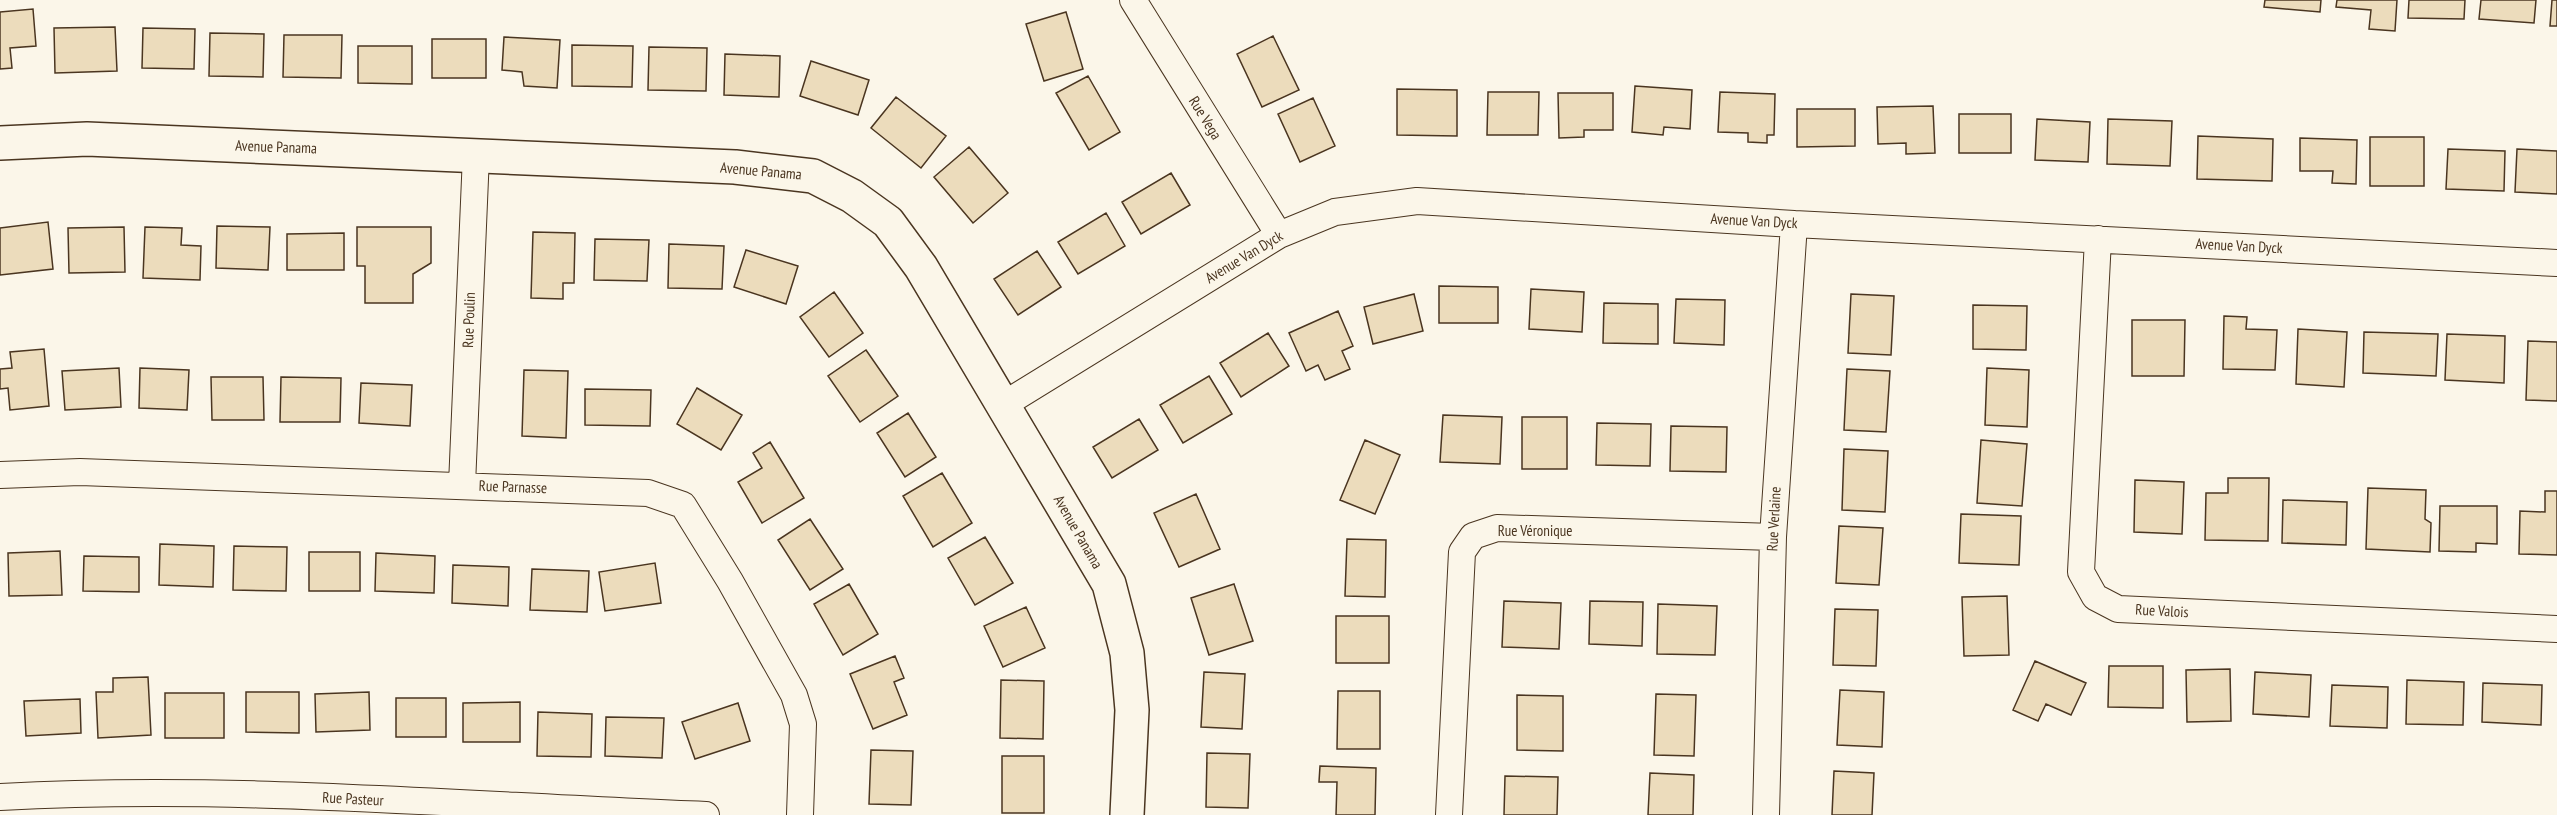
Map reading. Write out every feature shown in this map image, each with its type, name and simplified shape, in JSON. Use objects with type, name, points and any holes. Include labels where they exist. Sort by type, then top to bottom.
[{"type":"street","name":"Rue Vega","points":[[1133,0],[1278,235]]},
{"type":"street","name":"Avenue Panama","points":[[0,143],[87,139],[735,167],[813,176],[852,196],[888,222],[921,267],[1109,584],[1127,653],[1132,710],[1127,815]]},
{"type":"street","name":"Rue Poulin","points":[[462,485],[476,155]]},
{"type":"street","name":"Avenue Van Dyck","points":[[1004,405],[1278,235],[1335,212],[1417,201],[1794,224],[2557,263]]},
{"type":"street","name":"Rue Verlaine","points":[[1766,815],[1773,537],[1794,224]]},
{"type":"street","name":"Rue Valois","points":[[2098,239],[2081,572],[2095,597],[2118,609],[2557,629]]},
{"type":"street","name":"Rue Parnasse","points":[[0,475],[80,472],[648,493],[683,505],[730,581],[794,695],[803,724],[800,815]]},
{"type":"street","name":"Rue Véronique","points":[[1449,815],[1462,552],[1473,536],[1497,528],[1773,537]]},
{"type":"street","name":"Rue Pasteur","points":[[0,797],[74,792],[283,796],[706,815]]},
{"type":"building","points":[[2265,0],[2321,0],[2320,12],[2264,7]]},
{"type":"building","points":[[2337,0],[2397,0],[2395,31],[2369,29],[2371,10],[2336,7]]},
{"type":"building","points":[[2409,0],[2465,0],[2464,19],[2408,18]]},
{"type":"building","points":[[2481,0],[2536,0],[2534,23],[2479,19]]},
{"type":"building","points":[[2552,0],[2557,0],[2557,26],[2550,26]]},
{"type":"building","points":[[33,9],[36,46],[10,48],[12,68],[0,69],[0,12]]},
{"type":"building","points":[[1066,12],[1083,69],[1044,81],[1026,24]]},
{"type":"building","points":[[115,27],[117,71],[55,73],[54,28]]},
{"type":"building","points":[[143,28],[195,29],[194,69],[142,68]]},
{"type":"building","points":[[210,33],[264,34],[263,77],[209,76]]},
{"type":"building","points":[[284,35],[342,35],[341,78],[283,77]]},
{"type":"building","points":[[1273,36],[1299,90],[1262,107],[1237,54]]},
{"type":"building","points":[[504,37],[560,40],[557,88],[524,86],[522,72],[502,70]]},
{"type":"building","points":[[432,39],[486,39],[486,78],[432,78]]},
{"type":"building","points":[[572,45],[633,46],[632,87],[572,86]]},
{"type":"building","points":[[358,46],[412,46],[412,84],[358,83]]},
{"type":"building","points":[[649,47],[707,48],[706,91],[648,90]]},
{"type":"building","points":[[725,54],[780,56],[779,97],[724,95]]},
{"type":"building","points":[[811,61],[869,80],[858,115],[800,96]]},
{"type":"building","points":[[1088,76],[1120,132],[1089,150],[1056,93]]},
{"type":"building","points":[[1635,86],[1692,90],[1690,129],[1664,127],[1663,135],[1632,132]]},
{"type":"building","points":[[1397,89],[1457,90],[1457,136],[1397,135]]},
{"type":"building","points":[[1488,92],[1539,92],[1538,135],[1487,135]]},
{"type":"building","points":[[1720,92],[1775,94],[1774,135],[1767,135],[1767,143],[1748,142],[1748,133],[1718,132]]},
{"type":"building","points":[[1558,93],[1613,93],[1613,130],[1584,130],[1584,137],[1559,138]]},
{"type":"building","points":[[896,97],[946,136],[921,168],[871,128]]},
{"type":"building","points":[[1313,98],[1335,146],[1300,162],[1278,114]]},
{"type":"building","points":[[1933,106],[1935,153],[1906,154],[1906,143],[1878,144],[1877,107]]},
{"type":"building","points":[[1797,109],[1855,109],[1855,146],[1797,147]]},
{"type":"building","points":[[1959,114],[2011,114],[2011,153],[1959,153]]},
{"type":"building","points":[[2037,119],[2090,122],[2088,162],[2035,160]]},
{"type":"building","points":[[2108,119],[2172,121],[2170,166],[2107,164]]},
{"type":"building","points":[[2198,136],[2273,139],[2272,181],[2197,179]]},
{"type":"building","points":[[2370,137],[2424,137],[2424,186],[2370,186]]},
{"type":"building","points":[[2300,138],[2357,140],[2356,184],[2332,183],[2333,171],[2300,171]]},
{"type":"building","points":[[969,147],[1008,193],[973,223],[934,177]]},
{"type":"building","points":[[2448,149],[2505,151],[2504,191],[2446,189]]},
{"type":"building","points":[[2517,149],[2557,151],[2557,194],[2515,192]]},
{"type":"building","points":[[1171,173],[1190,205],[1141,234],[1122,202]]},
{"type":"building","points":[[1106,213],[1125,246],[1078,274],[1058,242]]},
{"type":"building","points":[[48,222],[53,269],[0,275],[0,228]]},
{"type":"building","points":[[217,226],[270,227],[268,270],[216,268]]},
{"type":"building","points":[[124,227],[125,272],[69,273],[68,228]]},
{"type":"building","points":[[145,227],[182,228],[181,245],[201,246],[200,280],[143,278]]},
{"type":"building","points":[[357,227],[431,227],[431,263],[413,274],[413,303],[365,303],[365,266],[357,266]]},
{"type":"building","points":[[533,232],[575,233],[574,283],[563,283],[563,299],[531,298]]},
{"type":"building","points":[[344,233],[344,270],[287,270],[287,234]]},
{"type":"building","points":[[595,239],[649,240],[647,281],[594,280]]},
{"type":"building","points":[[669,244],[724,246],[722,289],[668,288]]},
{"type":"building","points":[[746,250],[798,266],[786,304],[734,287]]},
{"type":"building","points":[[1037,251],[1061,287],[1018,315],[994,279]]},
{"type":"building","points":[[1439,286],[1498,287],[1498,323],[1439,323]]},
{"type":"building","points":[[1531,289],[1584,292],[1582,332],[1529,329]]},
{"type":"building","points":[[834,292],[863,333],[829,357],[800,317]]},
{"type":"building","points":[[1414,294],[1423,331],[1373,344],[1364,307]]},
{"type":"building","points":[[1851,294],[1894,296],[1891,355],[1848,353]]},
{"type":"building","points":[[1676,299],[1725,300],[1724,345],[1674,343]]},
{"type":"building","points":[[1604,303],[1658,304],[1658,344],[1603,343]]},
{"type":"building","points":[[1973,305],[2027,306],[2026,350],[1973,349]]},
{"type":"building","points":[[1338,311],[1353,346],[1342,351],[1350,369],[1325,380],[1318,365],[1306,371],[1289,333]]},
{"type":"building","points":[[2224,316],[2247,317],[2246,329],[2277,330],[2275,370],[2223,369]]},
{"type":"building","points":[[2132,320],[2185,320],[2184,376],[2132,376]]},
{"type":"building","points":[[2298,329],[2347,332],[2344,387],[2296,384]]},
{"type":"building","points":[[2364,332],[2438,334],[2436,376],[2363,373]]},
{"type":"building","points":[[1268,333],[1289,366],[1241,397],[1220,363]]},
{"type":"building","points":[[2447,334],[2505,336],[2504,383],[2445,380]]},
{"type":"building","points":[[2528,341],[2557,342],[2557,401],[2526,400]]},
{"type":"building","points":[[44,349],[49,406],[10,410],[8,388],[0,389],[0,369],[12,368],[10,352]]},
{"type":"building","points":[[866,350],[898,396],[860,422],[828,376]]},
{"type":"building","points":[[119,368],[121,407],[65,410],[62,371]]},
{"type":"building","points":[[140,368],[189,370],[187,410],[139,408]]},
{"type":"building","points":[[1987,368],[2029,370],[2027,427],[1985,425]]},
{"type":"building","points":[[1847,369],[1890,371],[1886,432],[1844,430]]},
{"type":"building","points":[[524,370],[568,371],[566,438],[522,436]]},
{"type":"building","points":[[1209,376],[1232,414],[1183,443],[1160,405]]},
{"type":"building","points":[[211,377],[263,377],[264,420],[212,420]]},
{"type":"building","points":[[281,377],[341,378],[340,422],[280,422]]},
{"type":"building","points":[[361,383],[412,385],[410,426],[359,423]]},
{"type":"building","points":[[697,388],[742,415],[721,450],[677,424]]},
{"type":"building","points":[[585,389],[651,390],[650,426],[585,425]]},
{"type":"building","points":[[908,413],[936,457],[905,477],[877,433]]},
{"type":"building","points":[[1443,415],[1502,417],[1500,464],[1440,462]]},
{"type":"building","points":[[1522,417],[1567,417],[1567,469],[1522,469]]},
{"type":"building","points":[[1139,419],[1158,450],[1112,478],[1093,447]]},
{"type":"building","points":[[1597,423],[1651,424],[1650,466],[1596,465]]},
{"type":"building","points":[[1671,426],[1727,427],[1726,472],[1670,471]]},
{"type":"building","points":[[1365,440],[1400,455],[1375,514],[1340,500]]},
{"type":"building","points":[[1981,440],[2027,444],[2022,506],[1977,503]]},
{"type":"building","points":[[770,442],[804,498],[762,523],[738,482],[762,468],[753,453]]},
{"type":"building","points":[[1844,449],[1888,451],[1885,512],[1842,510]]},
{"type":"building","points":[[942,473],[972,523],[933,547],[903,496]]},
{"type":"building","points":[[2228,478],[2269,478],[2268,541],[2205,540],[2206,493],[2228,493]]},
{"type":"building","points":[[2135,480],[2184,482],[2182,534],[2134,532]]},
{"type":"building","points":[[2368,488],[2426,490],[2425,519],[2431,523],[2430,552],[2366,549]]},
{"type":"building","points":[[2545,491],[2557,491],[2557,555],[2519,554],[2520,511],[2545,512]]},
{"type":"building","points":[[1196,494],[1220,549],[1179,567],[1154,513]]},
{"type":"building","points":[[2283,500],[2347,502],[2346,545],[2282,543]]},
{"type":"building","points":[[2440,506],[2497,506],[2497,544],[2476,543],[2476,552],[2439,551]]},
{"type":"building","points":[[1961,514],[2021,516],[2019,565],[1959,563]]},
{"type":"building","points":[[810,519],[843,569],[810,590],[778,540]]},
{"type":"building","points":[[1839,526],[1883,528],[1879,585],[1836,583]]},
{"type":"building","points":[[985,537],[1013,583],[975,605],[948,558]]},
{"type":"building","points":[[1347,539],[1386,540],[1385,597],[1345,596]]},
{"type":"building","points":[[160,544],[214,546],[213,587],[159,585]]},
{"type":"building","points":[[234,546],[287,547],[286,591],[233,590]]},
{"type":"building","points":[[60,551],[62,595],[9,596],[8,553]]},
{"type":"building","points":[[309,552],[360,552],[360,591],[309,591]]},
{"type":"building","points":[[376,553],[435,556],[434,593],[375,591]]},
{"type":"building","points":[[84,556],[139,557],[139,592],[83,591]]},
{"type":"building","points":[[655,563],[661,603],[605,611],[599,572]]},
{"type":"building","points":[[453,565],[509,567],[508,606],[452,603]]},
{"type":"building","points":[[532,569],[589,571],[587,612],[530,610]]},
{"type":"building","points":[[849,584],[878,634],[843,655],[814,604]]},
{"type":"building","points":[[1234,584],[1253,641],[1209,655],[1191,598]]},
{"type":"building","points":[[2007,596],[2009,655],[1964,656],[1962,597]]},
{"type":"building","points":[[1504,601],[1561,603],[1559,649],[1502,647]]},
{"type":"building","points":[[1590,601],[1643,602],[1642,646],[1589,644]]},
{"type":"building","points":[[1658,604],[1717,606],[1715,655],[1657,654]]},
{"type":"building","points":[[1026,607],[1045,648],[1003,667],[984,626]]},
{"type":"building","points":[[1835,609],[1878,610],[1876,666],[1833,665]]},
{"type":"building","points":[[1336,616],[1389,616],[1389,663],[1336,663]]},
{"type":"building","points":[[895,656],[904,678],[894,682],[907,715],[873,729],[850,674]]},
{"type":"building","points":[[2035,661],[2086,683],[2071,715],[2046,704],[2038,721],[2013,710]]},
{"type":"building","points":[[2109,666],[2163,666],[2163,708],[2108,707]]},
{"type":"building","points":[[2230,669],[2231,721],[2187,722],[2186,670]]},
{"type":"building","points":[[1204,672],[1245,674],[1242,729],[1201,727]]},
{"type":"building","points":[[2255,672],[2311,675],[2309,717],[2253,714]]},
{"type":"building","points":[[148,677],[151,735],[98,738],[96,692],[113,692],[113,678]]},
{"type":"building","points":[[1001,680],[1044,681],[1043,739],[1000,738]]},
{"type":"building","points":[[2407,680],[2464,682],[2463,725],[2406,724]]},
{"type":"building","points":[[2483,683],[2542,685],[2541,725],[2482,722]]},
{"type":"building","points":[[2332,685],[2388,687],[2387,728],[2330,726]]},
{"type":"building","points":[[1840,690],[1884,692],[1882,747],[1837,745]]},
{"type":"building","points":[[1338,691],[1380,691],[1380,749],[1337,749]]},
{"type":"building","points":[[246,692],[299,692],[299,733],[246,732]]},
{"type":"building","points":[[369,692],[370,730],[316,732],[315,694]]},
{"type":"building","points":[[165,693],[224,693],[224,738],[165,738]]},
{"type":"building","points":[[1656,694],[1696,695],[1694,756],[1654,755]]},
{"type":"building","points":[[1517,695],[1563,696],[1563,751],[1517,750]]},
{"type":"building","points":[[396,698],[446,698],[446,737],[396,737]]},
{"type":"building","points":[[80,699],[81,733],[26,736],[24,701]]},
{"type":"building","points":[[520,702],[520,742],[463,742],[463,703]]},
{"type":"building","points":[[738,703],[750,741],[695,759],[682,722]]},
{"type":"building","points":[[538,712],[592,714],[591,757],[537,756]]},
{"type":"building","points":[[606,717],[664,718],[662,758],[605,756]]},
{"type":"building","points":[[871,750],[913,751],[911,805],[869,804]]},
{"type":"building","points":[[1207,753],[1250,754],[1248,808],[1206,807]]},
{"type":"building","points":[[1002,756],[1044,756],[1044,813],[1002,813]]},
{"type":"building","points":[[1320,766],[1376,768],[1375,815],[1336,815],[1337,782],[1319,782]]},
{"type":"building","points":[[1834,771],[1874,773],[1872,815],[1832,815]]},
{"type":"building","points":[[1650,773],[1694,775],[1693,815],[1648,815]]},
{"type":"building","points":[[1505,776],[1558,777],[1557,815],[1504,815]]}]
